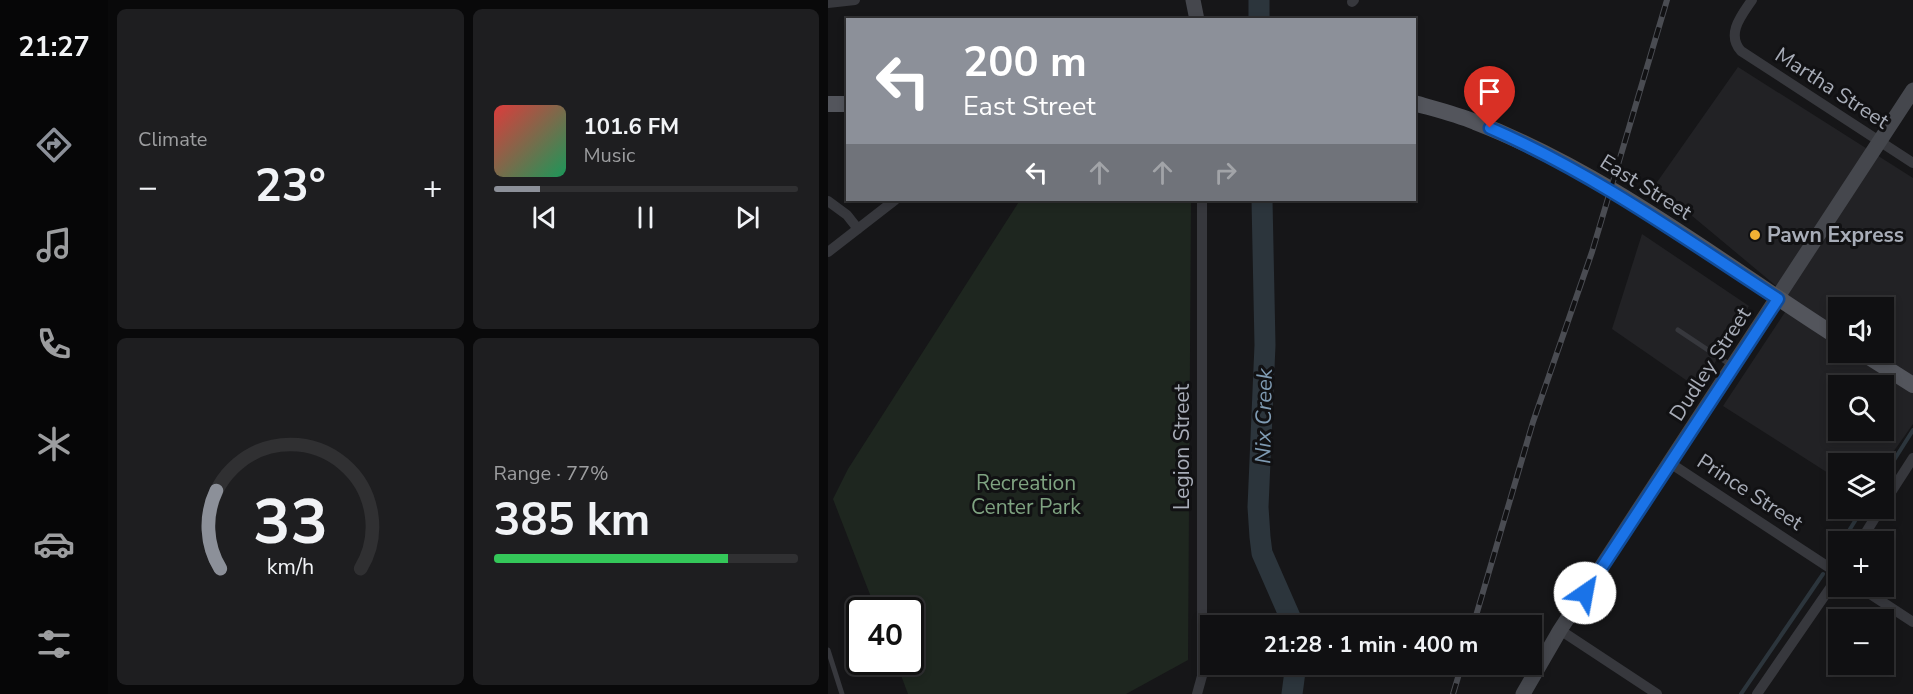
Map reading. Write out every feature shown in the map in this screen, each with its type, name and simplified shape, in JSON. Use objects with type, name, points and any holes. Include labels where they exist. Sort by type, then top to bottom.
[{"type":"main road","points":[[828,105],[846,104]]},
{"type":"main road","name":"East Street","points":[[1416,104],[1475,122],[1520,141],[1590,178],[1656,218],[1828,331]]},
{"type":"main road","points":[[1878,363],[1913,385]]},
{"type":"street","points":[[828,3],[855,0]]},
{"type":"street","points":[[1193,0],[1197,18]]},
{"type":"street","name":"Martha Street","points":[[1752,0],[1737,26],[1734,41],[1747,56],[1913,163]]},
{"type":"street","name":"Dudley Street","points":[[1523,694],[1560,630],[1913,90]]},
{"type":"street","points":[[828,201],[847,215],[858,229]]},
{"type":"street","points":[[828,252],[894,201]]},
{"type":"street","name":"Legion Street","points":[[1197,694],[1202,676],[1202,201]]},
{"type":"street","points":[[1894,487],[1913,458]]},
{"type":"street","name":"Prince Street","points":[[1670,463],[1828,567]]},
{"type":"street","points":[[1757,694],[1828,590]]},
{"type":"street","points":[[1875,597],[1913,622]]},
{"type":"street","points":[[1560,630],[1657,694]]},
{"type":"lane","points":[[1678,330],[1734,367]]},
{"type":"lane","points":[[828,650],[842,694]]},
{"type":"shaded area","points":[[1738,67],[1913,178],[1913,424],[1892,453],[1828,453],[1828,473],[1723,406],[1793,300],[1655,185]]},
{"type":"shaded area","points":[[1642,234],[1749,306],[1699,389],[1612,329]]},
{"type":"green space","name":"Recreation Center Park","points":[[1019,201],[1191,201],[1188,660],[1126,694],[908,694],[901,675],[924,675],[924,597],[871,597],[833,499],[848,469]]},
{"type":"waterway","name":"Nix Creek","points":[[1259,0],[1259,18]]},
{"type":"waterway","name":"Nix Creek","points":[[1262,201],[1265,345],[1258,507],[1262,553],[1289,615]]},
{"type":"waterway","points":[[1894,460],[1913,430]]},
{"type":"waterway","points":[[1849,531],[1856,519]]},
{"type":"waterway","points":[[1741,694],[1823,574]]},
{"type":"waterway","name":"Nix Creek","points":[[1292,694],[1295,675]]},
{"type":"railway","points":[[1476,615],[1533,422],[1592,252],[1667,0]]},
{"type":"railway","points":[[1453,694],[1459,675]]},
{"type":"place","name":"Pawn Express","points":[[1755,235]]},
{"type":"route","points":[[1490,128],[1590,178],[1656,218],[1778,299],[1585,593]]}]
